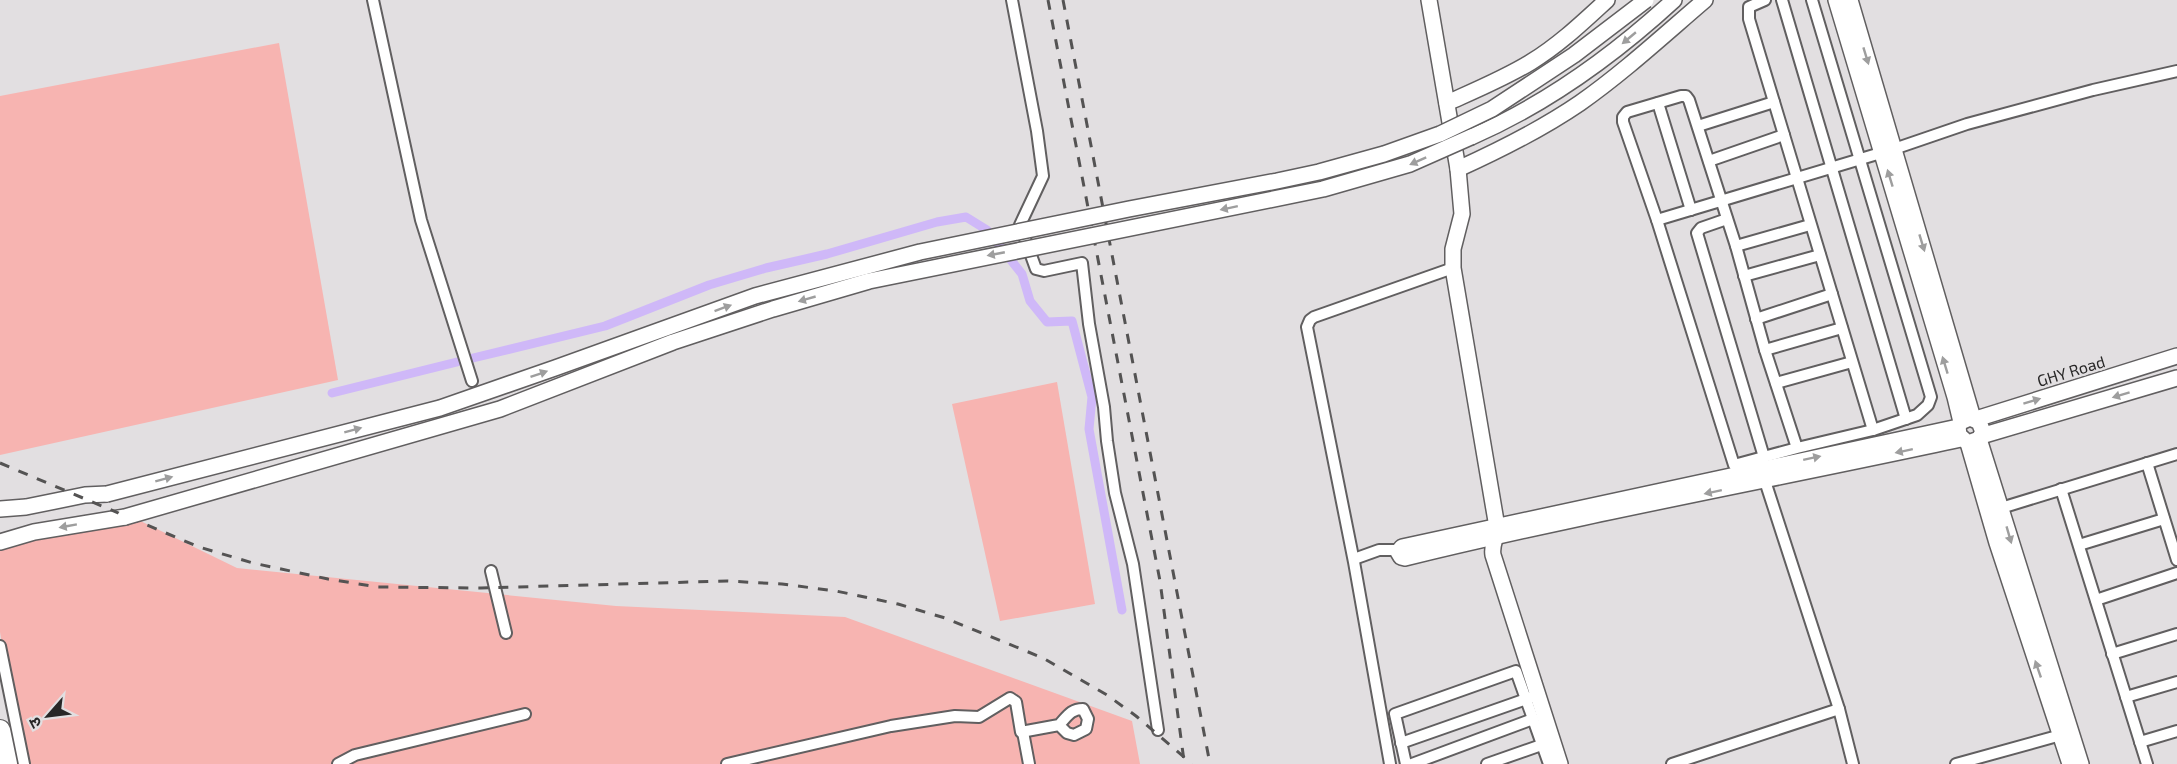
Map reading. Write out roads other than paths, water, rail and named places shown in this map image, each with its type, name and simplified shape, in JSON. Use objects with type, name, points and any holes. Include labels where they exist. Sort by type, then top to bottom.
[{"type":"highway","points":[[0,730],[7,764]]},
{"type":"street","points":[[374,0],[421,220],[472,381]]},
{"type":"street","points":[[1012,0],[1037,131],[1043,176],[1020,225],[1036,270],[1044,271],[1082,263],[1089,324],[1104,407],[1108,452],[1115,494],[1133,564],[1158,730]]},
{"type":"street","points":[[1429,0],[1458,169],[1462,214],[1453,249],[1453,268],[1497,531],[1492,550],[1532,697],[1548,743],[1549,764]]},
{"type":"street","points":[[1447,102],[1485,86],[1531,62],[1571,32],[1607,0]]},
{"type":"street","points":[[0,509],[26,507],[85,495],[107,494],[440,408],[755,296],[920,252],[1129,208],[1277,181],[1319,172],[1384,153],[1440,134],[1492,110],[1574,55],[1647,0]]},
{"type":"street","points":[[0,542],[34,532],[125,517],[422,433],[500,409],[673,342],[869,281],[1323,189],[1410,165],[1496,126],[1549,98],[1620,45],[1674,0]]},
{"type":"street","points":[[1458,169],[1541,127],[1580,103],[1614,78],[1705,0]]},
{"type":"street","points":[[1765,0],[1751,5],[1748,13],[1873,430]]},
{"type":"street","points":[[1782,0],[1906,419]]},
{"type":"street","points":[[1797,448],[1690,103],[1686,96],[1627,112],[1623,117],[1734,465],[1873,430],[1917,415],[1928,405],[1931,397],[1812,0]]},
{"type":"street","points":[[1836,0],[1888,151]]},
{"type":"street","points":[[1850,0],[1888,151],[1970,430],[1997,543],[2070,764]]},
{"type":"street","points":[[1657,220],[1888,151],[1967,124],[2092,90],[2177,71]]},
{"type":"street","points":[[1698,126],[1774,102]]},
{"type":"street","points":[[1658,103],[1691,210]]},
{"type":"street","points":[[1709,161],[1784,135]]},
{"type":"street","points":[[1727,219],[1701,228],[1698,234],[1764,457]]},
{"type":"street","points":[[1736,246],[1810,225]]},
{"type":"street","points":[[1744,276],[1820,255]]},
{"type":"street","points":[[1390,764],[1354,560],[1308,324],[1314,317],[1453,268]]},
{"type":"street","points":[[1756,319],[1832,294]]},
{"type":"street","points":[[1765,350],[1842,328]]},
{"type":"street","name":"GHY Road","points":[[1970,430],[2177,356]]},
{"type":"street","points":[[1776,383],[1852,362]]},
{"type":"street","points":[[1497,531],[1765,481],[2177,378]]},
{"type":"street","points":[[1970,430],[2001,508],[2081,764]]},
{"type":"street","points":[[1354,560],[1379,550],[1398,550],[1401,557],[1406,558],[1497,531],[1970,430]]},
{"type":"street","points":[[2001,508],[2177,454]]},
{"type":"street","points":[[2147,463],[2177,560]]},
{"type":"street","points":[[1765,481],[1839,710],[1853,764]]},
{"type":"street","points":[[2061,489],[2147,764]]},
{"type":"street","points":[[2079,545],[2164,519]]},
{"type":"street","points":[[491,571],[507,633]]},
{"type":"street","points":[[2096,600],[2177,573]]},
{"type":"street","points":[[2112,654],[2177,634]]},
{"type":"street","points":[[0,646],[24,764]]},
{"type":"street","points":[[1406,764],[1395,714],[1516,671],[1532,697],[1533,719],[1560,764]]},
{"type":"street","points":[[2126,697],[2177,682]]},
{"type":"street","points":[[1387,747],[1402,745],[1532,697]]},
{"type":"street","points":[[727,764],[891,726],[956,716],[979,717],[1010,698],[1016,702],[1029,764]]},
{"type":"street","points":[[1672,764],[1839,710]]},
{"type":"street","points":[[338,764],[355,755],[525,714]]},
{"type":"street","points":[[1413,764],[1533,719]]},
{"type":"street","points":[[1023,732],[1059,725]]},
{"type":"street","points":[[2140,742],[2177,731]]},
{"type":"street","points":[[1956,764],[2061,735]]},
{"type":"street","points":[[1487,764],[1548,743]]},
{"type":"waterway","points":[[473,358],[605,326],[709,285],[766,268],[827,254],[937,222],[966,217],[987,230],[1022,274],[1030,301],[1047,322],[1072,321],[1092,397],[1089,429],[1122,610]]},
{"type":"waterway","points":[[332,393],[457,362]]},
{"type":"railway","points":[[1048,0],[1160,581],[1184,761]]},
{"type":"railway","points":[[1063,0],[1210,764]]},
{"type":"railway","points":[[0,463],[199,547],[253,563],[378,587],[481,588],[727,581],[782,584],[836,591],[898,604],[945,618],[1043,658],[1107,695],[1136,716],[1192,764]]}]
